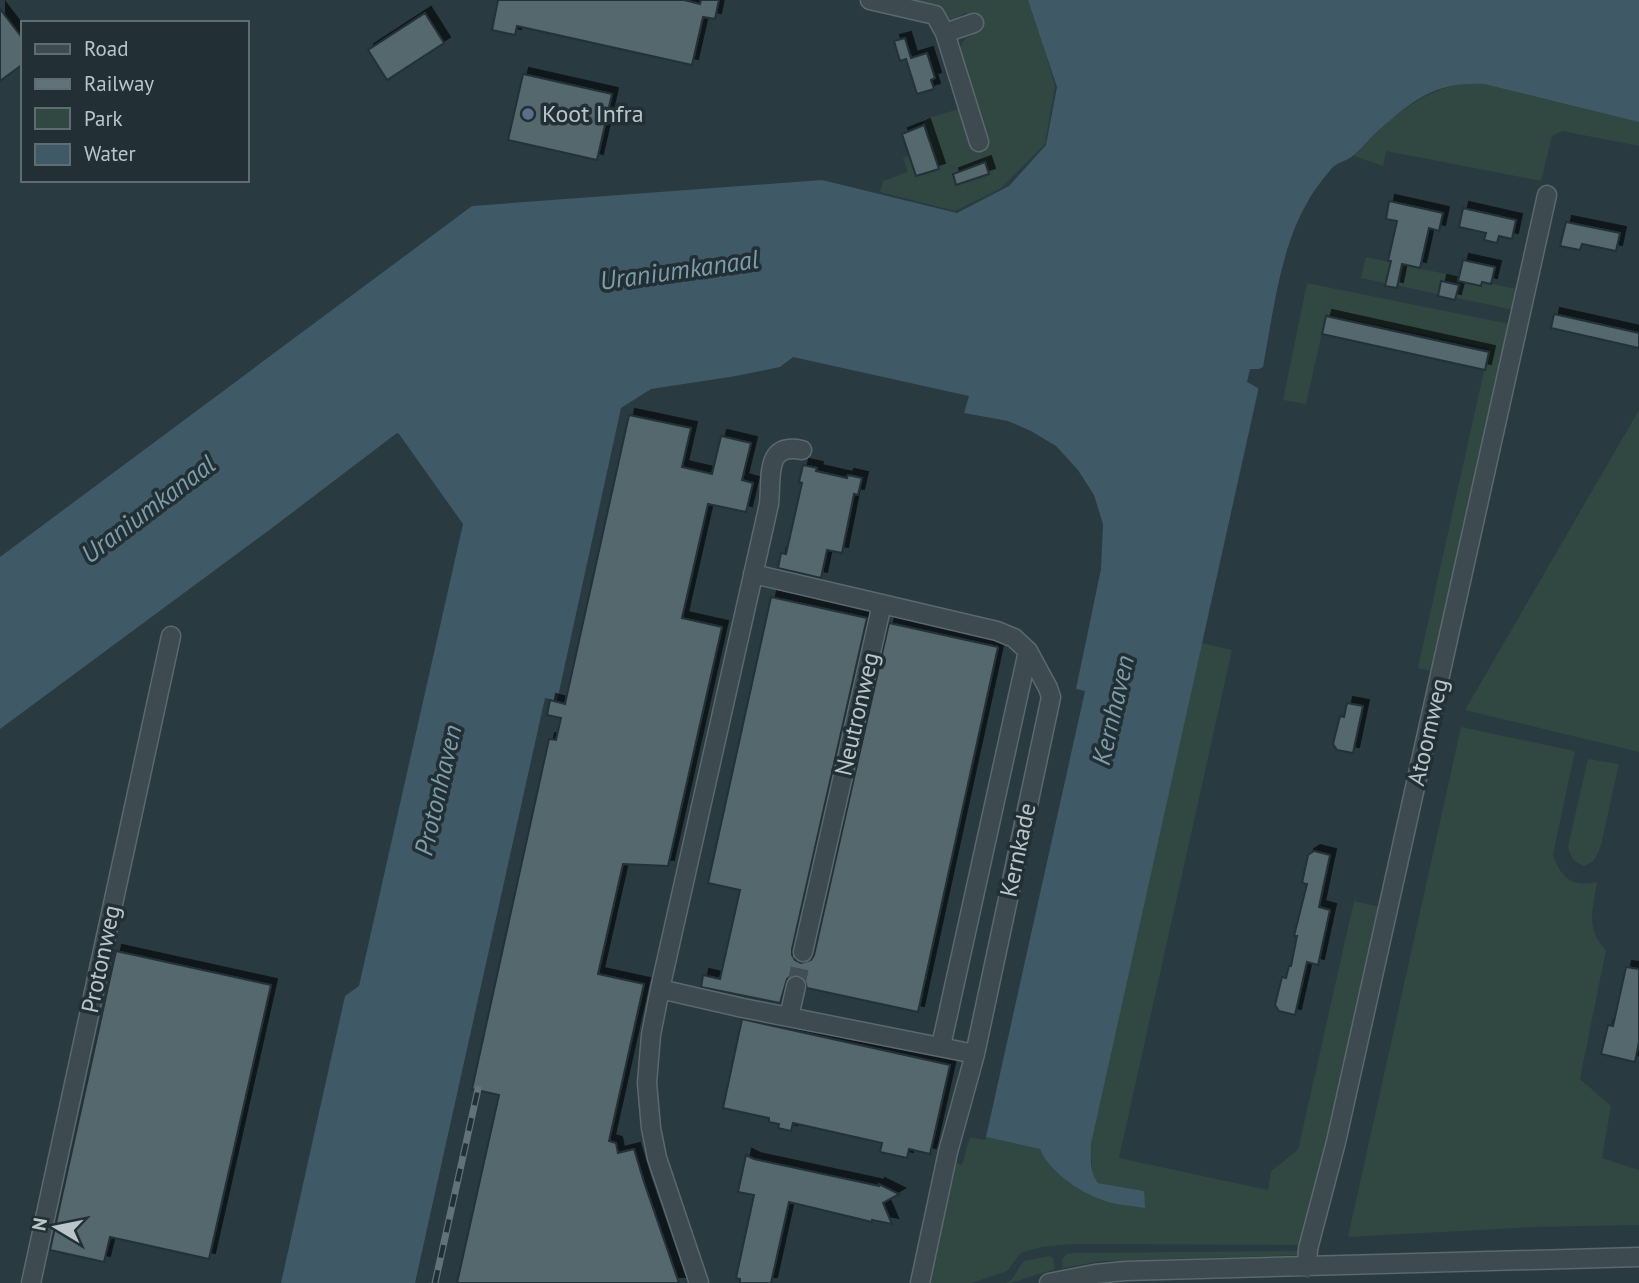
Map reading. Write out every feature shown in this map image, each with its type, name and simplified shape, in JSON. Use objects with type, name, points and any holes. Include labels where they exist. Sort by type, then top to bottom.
[{"type":"street","points":[[870,0],[935,15],[945,33],[979,142]]},
{"type":"street","points":[[945,33],[974,23]]},
{"type":"street","name":"Atoomweg","points":[[1307,1267],[1308,1249],[1336,1142],[1547,195]]},
{"type":"street","points":[[699,1283],[657,1158],[651,1128],[647,1083],[651,1035],[769,504],[773,460],[779,452],[789,447],[802,450]]},
{"type":"street","points":[[753,574],[882,604]]},
{"type":"street","name":"Kernkade","points":[[882,604],[997,631],[1014,639],[1028,651],[1051,697],[975,1054],[948,1152],[920,1283]]},
{"type":"street","name":"Neutronweg","points":[[803,952],[882,604]]},
{"type":"street","name":"Protonweg","points":[[31,1283],[171,636]]},
{"type":"street","name":"Kernkade","points":[[940,1046],[1028,651]]},
{"type":"street","points":[[789,1017],[796,986]]},
{"type":"street","points":[[660,989],[975,1054]]},
{"type":"street","points":[[1061,1282],[1095,1274],[1125,1271],[1639,1257]]},
{"type":"green space","points":[[913,0],[1028,0],[1055,86],[1045,144],[1000,189],[955,211],[880,192],[883,181],[908,172],[903,158],[932,148],[922,120],[972,105],[959,49],[965,39],[980,31],[983,17],[965,13],[950,19],[944,14],[942,7]]},
{"type":"green space","points":[[1464,83],[1484,84],[1639,122],[1639,146],[1562,131],[1552,136],[1541,181],[1386,151],[1383,166],[1354,156],[1403,110],[1431,93]]},
{"type":"green space","points":[[1366,257],[1521,290],[1517,309],[1361,278]]},
{"type":"green space","points":[[1307,283],[1514,325],[1435,672],[1418,668],[1489,348],[1326,314],[1306,404],[1283,400]]},
{"type":"green space","points":[[1639,410],[1639,752],[1465,710]]},
{"type":"green space","points":[[1201,643],[1232,650],[1119,1158],[1268,1190],[1271,1171],[1298,1150],[1354,901],[1380,907],[1305,1245],[1072,1244],[1041,1247],[1021,1253],[1007,1271],[972,1283],[929,1283],[954,1163],[962,1165],[970,1137],[985,1140],[986,1137],[1040,1149],[1065,1179],[1100,1199],[1144,1191],[1098,1183],[1092,1175],[1091,1144]]},
{"type":"green space","points":[[1461,727],[1575,751],[1553,854],[1559,869],[1568,879],[1581,883],[1597,882],[1593,926],[1599,942],[1606,950],[1580,1079],[1611,1106],[1602,1158],[1639,1170],[1639,1225],[1533,1227],[1348,1237]]},
{"type":"green space","points":[[1588,759],[1619,764],[1601,845],[1591,863],[1584,866],[1573,858],[1568,846]]},
{"type":"green space","points":[[1305,1251],[1304,1255],[1101,1261],[1063,1268],[1062,1260],[1066,1254],[1074,1253]]},
{"type":"green space","points":[[1049,1256],[1053,1258],[1055,1269],[1005,1283],[1014,1277],[1024,1261]]},
{"type":"water","points":[[1028,0],[1639,0],[1639,122],[1484,84],[1439,89],[1404,109],[1354,155],[1332,168],[1312,194],[1298,221],[1284,261],[1263,367],[1250,369],[1247,382],[1258,388],[1258,391],[1091,1144],[1092,1170],[1098,1183],[1144,1191],[1145,1208],[1110,1203],[1083,1191],[1057,1172],[1040,1149],[986,1137],[1085,691],[1076,689],[1101,569],[1103,524],[1094,495],[1078,470],[1056,446],[1008,421],[964,413],[969,396],[793,357],[780,367],[651,389],[621,408],[557,701],[545,698],[415,1283],[281,1283],[345,996],[359,986],[463,524],[397,433],[0,729],[0,557],[472,206],[822,180],[957,213],[1009,186],[1046,145],[1057,87]]},
{"type":"building","points":[[498,0],[684,0],[700,4],[701,0],[719,0],[715,19],[703,17],[692,65],[517,26],[515,35],[492,30]]},
{"type":"building","points":[[0,9],[21,36],[21,65],[0,81]]},
{"type":"building","points":[[425,13],[444,43],[387,80],[368,50]]},
{"type":"building","points":[[905,38],[911,58],[927,53],[935,78],[931,80],[934,89],[917,94],[906,59],[900,61],[894,41]]},
{"type":"building","points":[[523,74],[612,94],[597,160],[508,140]]},
{"type":"building","points":[[924,125],[939,169],[916,176],[902,134]]},
{"type":"building","points":[[985,162],[989,174],[956,185],[953,174]]},
{"type":"building","points":[[1389,201],[1443,213],[1439,231],[1429,228],[1420,268],[1402,264],[1397,288],[1385,286],[1397,221],[1386,219]]},
{"type":"building","points":[[1463,208],[1516,220],[1512,239],[1499,236],[1497,243],[1484,240],[1486,233],[1459,227]]},
{"type":"building","points":[[1566,222],[1620,233],[1616,251],[1582,244],[1580,250],[1560,246]]},
{"type":"building","points":[[1463,260],[1495,267],[1491,284],[1482,282],[1481,286],[1458,281]]},
{"type":"building","points":[[1441,281],[1459,285],[1455,300],[1438,296]]},
{"type":"building","points":[[1554,314],[1639,333],[1639,348],[1551,328]]},
{"type":"building","points":[[1326,316],[1489,352],[1485,370],[1322,334]]},
{"type":"building","points":[[629,415],[691,428],[682,467],[712,474],[721,436],[751,443],[742,480],[753,483],[746,512],[708,504],[682,618],[722,627],[668,866],[623,864],[598,974],[644,984],[609,1141],[616,1143],[618,1153],[634,1149],[679,1283],[457,1283],[499,1095],[472,1089],[549,739],[556,740],[561,718],[547,715],[550,700],[565,704]]},
{"type":"building","points":[[803,465],[847,478],[848,475],[862,478],[858,495],[854,494],[842,553],[827,550],[821,578],[778,568],[781,553],[786,554],[802,483],[799,482]]},
{"type":"building","points":[[771,597],[867,618],[792,949],[795,960],[801,963],[811,960],[814,955],[889,623],[998,647],[918,1012],[807,988],[804,978],[798,975],[787,979],[780,1003],[701,987],[703,975],[720,979],[740,890],[708,883]]},
{"type":"building","points":[[1347,703],[1363,706],[1353,753],[1337,750],[1333,744],[1340,716],[1344,717]]},
{"type":"building","points":[[1314,851],[1330,855],[1319,907],[1330,910],[1318,965],[1307,962],[1295,1015],[1279,1011],[1275,1005],[1282,977],[1286,978],[1291,966],[1297,936],[1294,936],[1307,884],[1302,883],[1308,855]]},
{"type":"building","points":[[116,951],[271,985],[209,1259],[110,1237],[104,1262],[50,1250]]},
{"type":"building","points":[[1626,967],[1639,969],[1639,1042],[1635,1062],[1601,1054],[1608,1025],[1613,1026]]},
{"type":"building","points":[[742,1019],[950,1065],[930,1154],[909,1149],[907,1158],[880,1152],[882,1143],[793,1123],[791,1131],[778,1128],[779,1124],[769,1122],[769,1118],[723,1108]]},
{"type":"building","points":[[746,1155],[754,1159],[879,1184],[899,1194],[883,1203],[892,1224],[872,1222],[789,1202],[771,1283],[740,1283],[740,1279],[736,1278],[754,1195],[738,1192]]},
{"type":"tunnel","points":[[796,986],[803,952]]},
{"type":"railway","points":[[435,1283],[478,1089]]},
{"type":"place","name":"Koot Infra","points":[[528,114]]},
{"type":"water label","name":"Uraniumkanaal","points":[[679,270]]},
{"type":"water label","name":"Uraniumkanaal","points":[[148,509]]},
{"type":"water label","name":"Kernhaven","points":[[1113,710]]},
{"type":"water label","name":"Protonhaven","points":[[438,790]]}]
